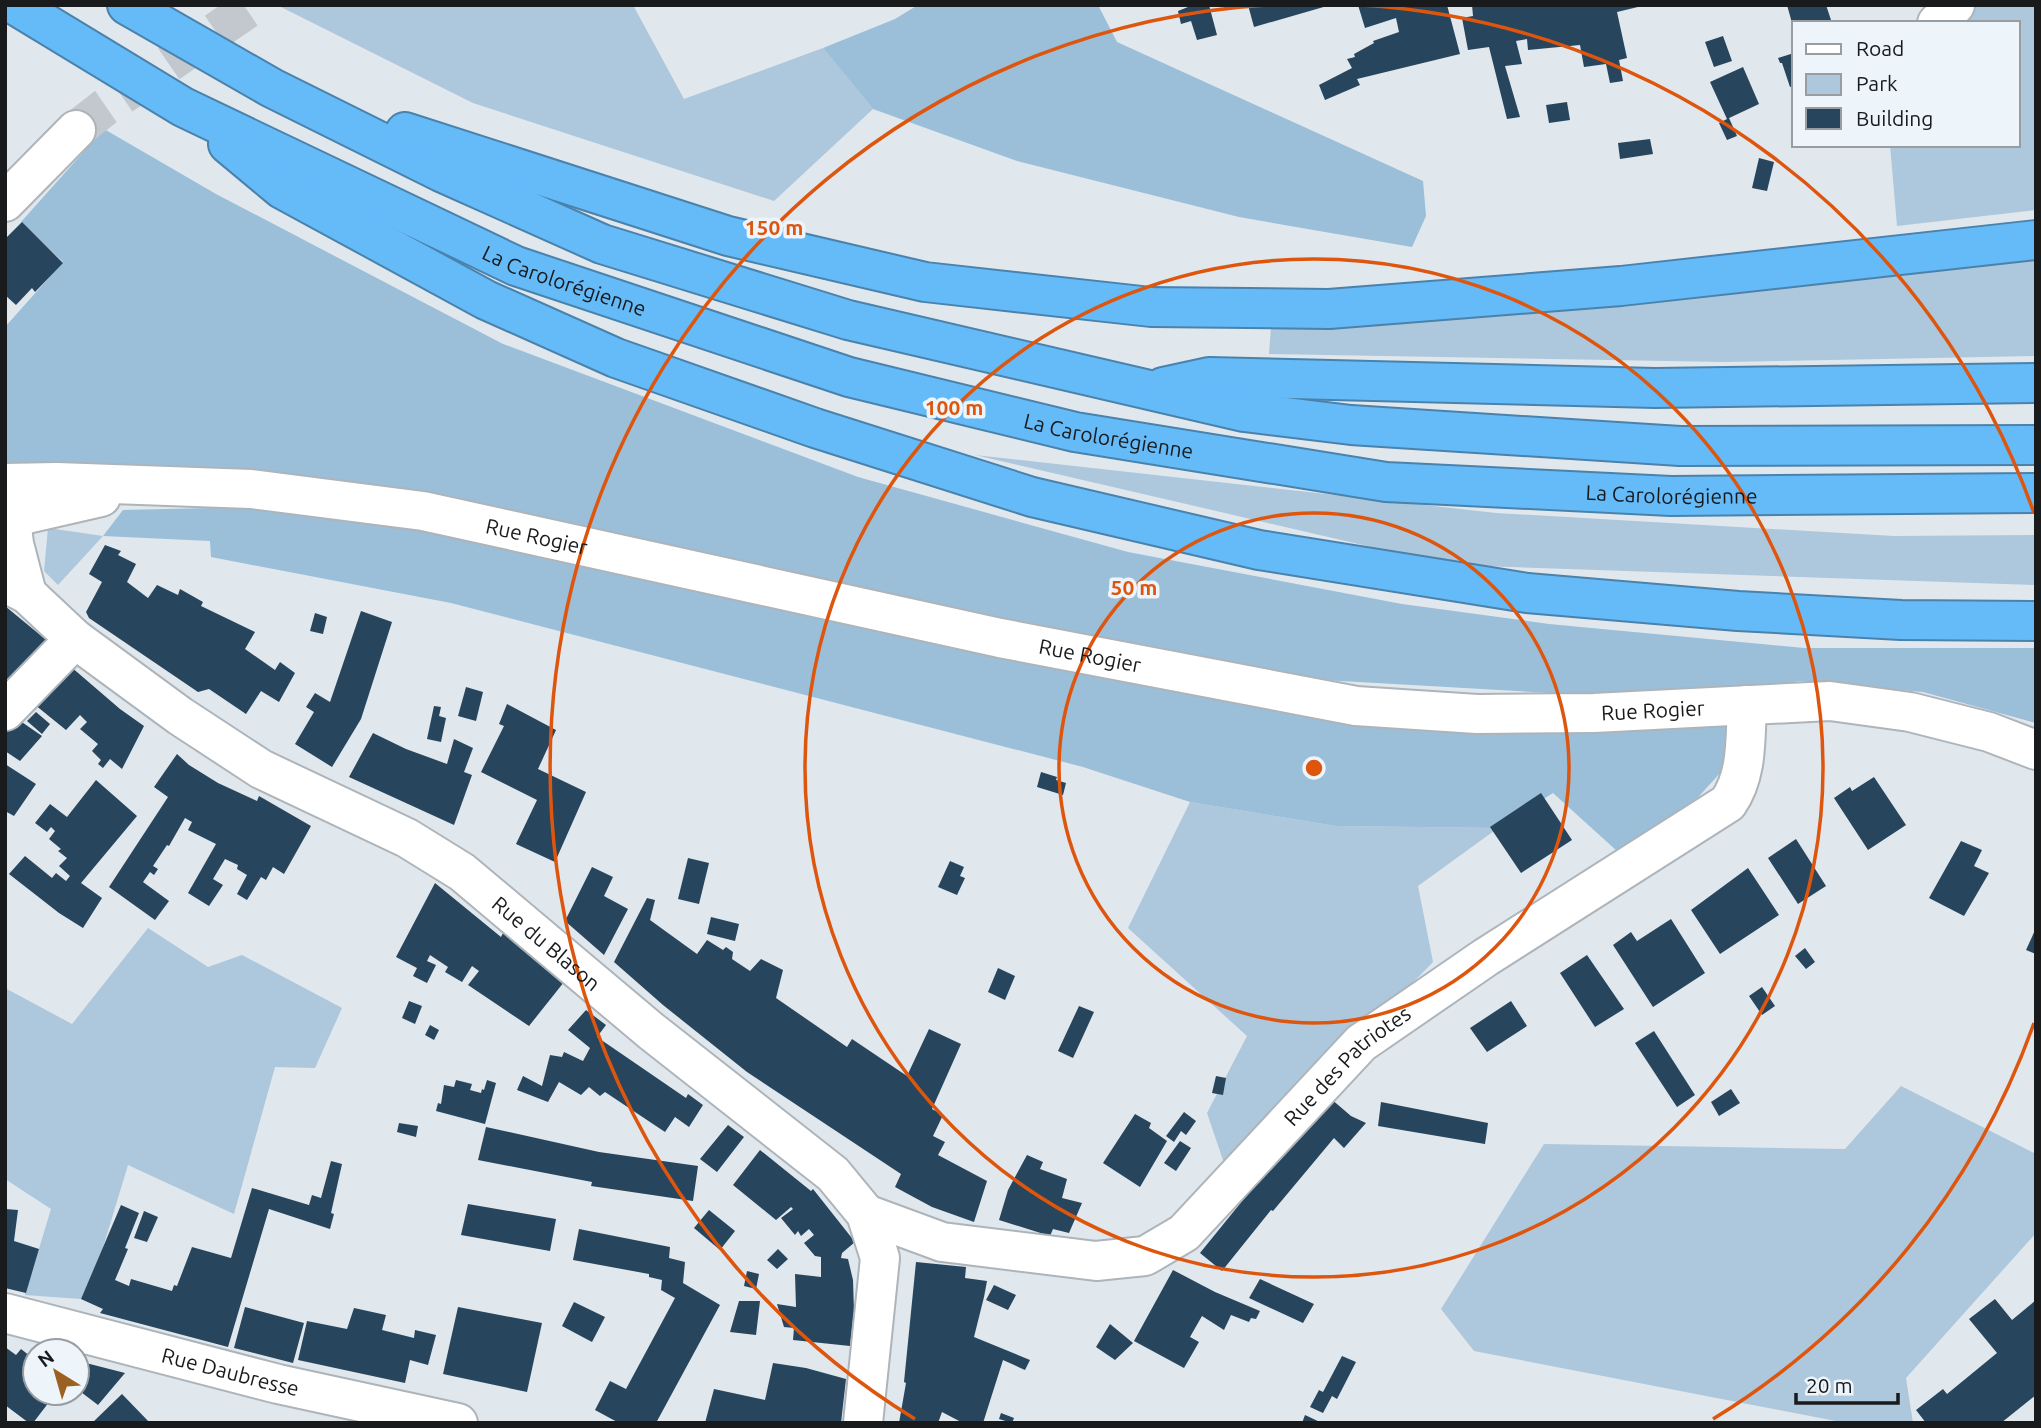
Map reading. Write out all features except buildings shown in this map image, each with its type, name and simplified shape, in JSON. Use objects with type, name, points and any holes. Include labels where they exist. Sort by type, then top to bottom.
[{"type":"highway","name":"La Carolorégienne","points":[[15,5],[183,107],[516,266],[849,377],[1075,432],[1386,482],[1671,496],[2036,493]]},
{"type":"highway","points":[[127,5],[272,88],[441,172],[602,244],[848,320],[1244,412],[1351,425],[1680,446],[2036,444]]},
{"type":"highway","points":[[272,88],[728,236],[925,282],[1151,307],[1329,309],[1621,286],[2036,240]]},
{"type":"highway","points":[[183,107],[282,189],[486,300],[616,358],[815,428],[1032,497],[1259,550],[1527,593],[1738,611],[1901,620],[2036,621]]},
{"type":"highway","points":[[1151,390],[1209,377],[1655,388],[2036,383]]},
{"type":"street","points":[[1939,21],[1955,5]]},
{"type":"street","points":[[5,202],[76,130]]},
{"type":"street","name":"Rue Rogier","points":[[7,507],[57,482],[251,489],[423,511],[1000,638],[1356,706],[1477,715],[1594,713],[1830,701],[1894,709],[1989,732],[2036,750]]},
{"type":"street","points":[[7,507],[14,544],[16,589]]},
{"type":"street","name":"Rue du Blason","points":[[16,589],[75,639],[180,716],[261,769],[407,838],[462,872],[651,1031],[833,1174],[866,1214],[880,1258],[863,1423]]},
{"type":"street","points":[[5,711],[75,639]]},
{"type":"street","name":"Rue des Patriotes","points":[[866,1214],[942,1242],[1096,1261],[1145,1256],[1184,1233],[1361,1043],[1486,957],[1728,803],[1739,787],[1744,767],[1747,705]]},
{"type":"street","name":"Rue Daubresse","points":[[5,1313],[278,1384],[458,1423]]},
{"type":"green space","points":[[633,5],[684,99],[823,48],[873,109],[774,201],[473,103],[281,7]]},
{"type":"green space","points":[[1955,5],[2036,5],[2036,210],[1897,226],[1890,147],[2020,147],[2020,21],[1939,21]]},
{"type":"green space","points":[[2036,254],[2036,356],[1724,362],[1269,354],[1271,326]]},
{"type":"green space","points":[[975,455],[1496,513],[1894,536],[2036,535],[2036,585],[1449,565]]},
{"type":"green space","points":[[48,528],[103,536],[58,585],[44,571]]},
{"type":"green space","points":[[1190,802],[1336,826],[1498,828],[1418,886],[1433,962],[1227,1172],[1207,1113],[1247,1036],[1128,928]]},
{"type":"green space","points":[[148,928],[208,967],[242,955],[342,1008],[315,1068],[275,1067],[234,1214],[128,1165],[101,1254],[81,1299],[25,1295],[51,1209],[5,1179],[5,988],[72,1024]]},
{"type":"green space","points":[[1901,1086],[2036,1154],[2036,1233],[1906,1378],[1913,1423],[1846,1423],[1474,1351],[1441,1309],[1544,1144],[1845,1149]]},
{"type":"shaded area","points":[[918,5],[1098,5],[1117,42],[1423,181],[1426,216],[1412,247],[1239,217],[1017,161],[873,109],[823,48],[895,19]]},
{"type":"shaded area","points":[[104,129],[216,194],[503,344],[858,477],[1128,552],[1402,604],[1549,624],[1804,648],[2036,648],[2036,723],[1923,692],[1800,681],[1672,700],[1306,679],[771,572],[1279,692],[1747,705],[1731,761],[1692,804],[1617,851],[1553,793],[1498,828],[1336,826],[1190,802],[1083,767],[451,603],[211,557],[210,541],[103,536],[123,510],[302,506],[5,478],[5,327],[63,262],[21,222]]},
{"type":"tunnel","points":[[76,130],[254,5]]}]
